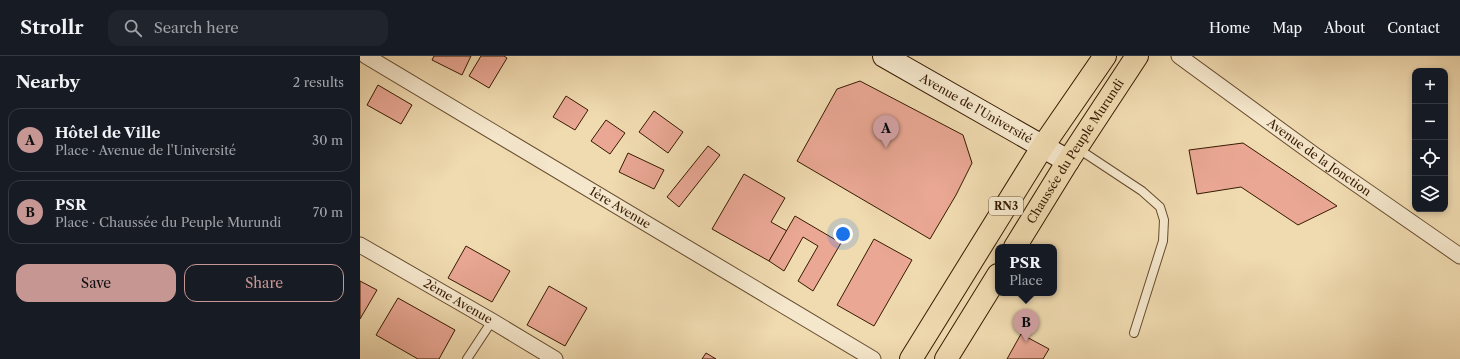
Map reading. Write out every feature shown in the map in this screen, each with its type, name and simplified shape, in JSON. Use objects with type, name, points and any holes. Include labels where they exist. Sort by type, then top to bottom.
[{"type":"highway","name":"RN3","points":[[911,359],[1043,146],[1105,56]]},
{"type":"highway","name":"Chaussée du Peuple Murundi","points":[[1017,244],[1137,56]]},
{"type":"highway","points":[[946,359],[995,280]]},
{"type":"street","name":"1ère Avenue","points":[[366,56],[874,359]]},
{"type":"street","name":"Avenue de l'Université","points":[[884,56],[1043,146],[1073,154]]},
{"type":"street","name":"Avenue de la Jonction","points":[[1179,56],[1316,156],[1460,256]]},
{"type":"street","name":"2ème Avenue","points":[[360,245],[555,359]]},
{"type":"lane","points":[[1073,154],[1142,191],[1160,207],[1164,220],[1163,241],[1134,333]]},
{"type":"lane","points":[[468,359],[492,321]]},
{"type":"building","points":[[434,56],[471,56],[462,75],[432,60]]},
{"type":"building","points":[[481,56],[504,56],[507,58],[489,88],[469,76]]},
{"type":"building","points":[[860,81],[963,135],[972,163],[956,195],[930,239],[797,161],[837,89]]},
{"type":"building","points":[[378,85],[412,105],[401,124],[367,105]]},
{"type":"building","points":[[566,96],[588,110],[575,130],[553,117]]},
{"type":"building","points":[[654,111],[683,132],[668,153],[639,132]]},
{"type":"building","points":[[606,120],[625,133],[610,154],[591,141]]},
{"type":"building","points":[[1243,143],[1337,206],[1298,225],[1241,187],[1197,194],[1189,150]]},
{"type":"building","points":[[708,146],[720,155],[679,207],[667,197]]},
{"type":"building","points":[[628,153],[664,170],[654,189],[619,172]]},
{"type":"building","points":[[744,174],[785,198],[771,222],[787,231],[769,261],[712,229]]},
{"type":"building","points":[[795,216],[841,243],[813,291],[798,281],[818,246],[803,237],[784,271],[769,261]]},
{"type":"building","points":[[874,239],[912,260],[874,326],[837,305]]},
{"type":"building","points":[[466,246],[510,271],[492,302],[448,278]]},
{"type":"building","points":[[360,281],[377,290],[360,319]]},
{"type":"building","points":[[549,286],[587,308],[565,346],[527,325]]},
{"type":"building","points":[[398,298],[455,330],[439,359],[418,359],[376,335]]},
{"type":"building","points":[[1021,334],[1049,349],[1043,359],[1007,359]]},
{"type":"building","points":[[706,353],[716,359],[702,359]]},
{"type":"place","name":"Hôtel de Ville","points":[[886,148]]},
{"type":"place","name":"PSR","points":[[1026,342]]}]
